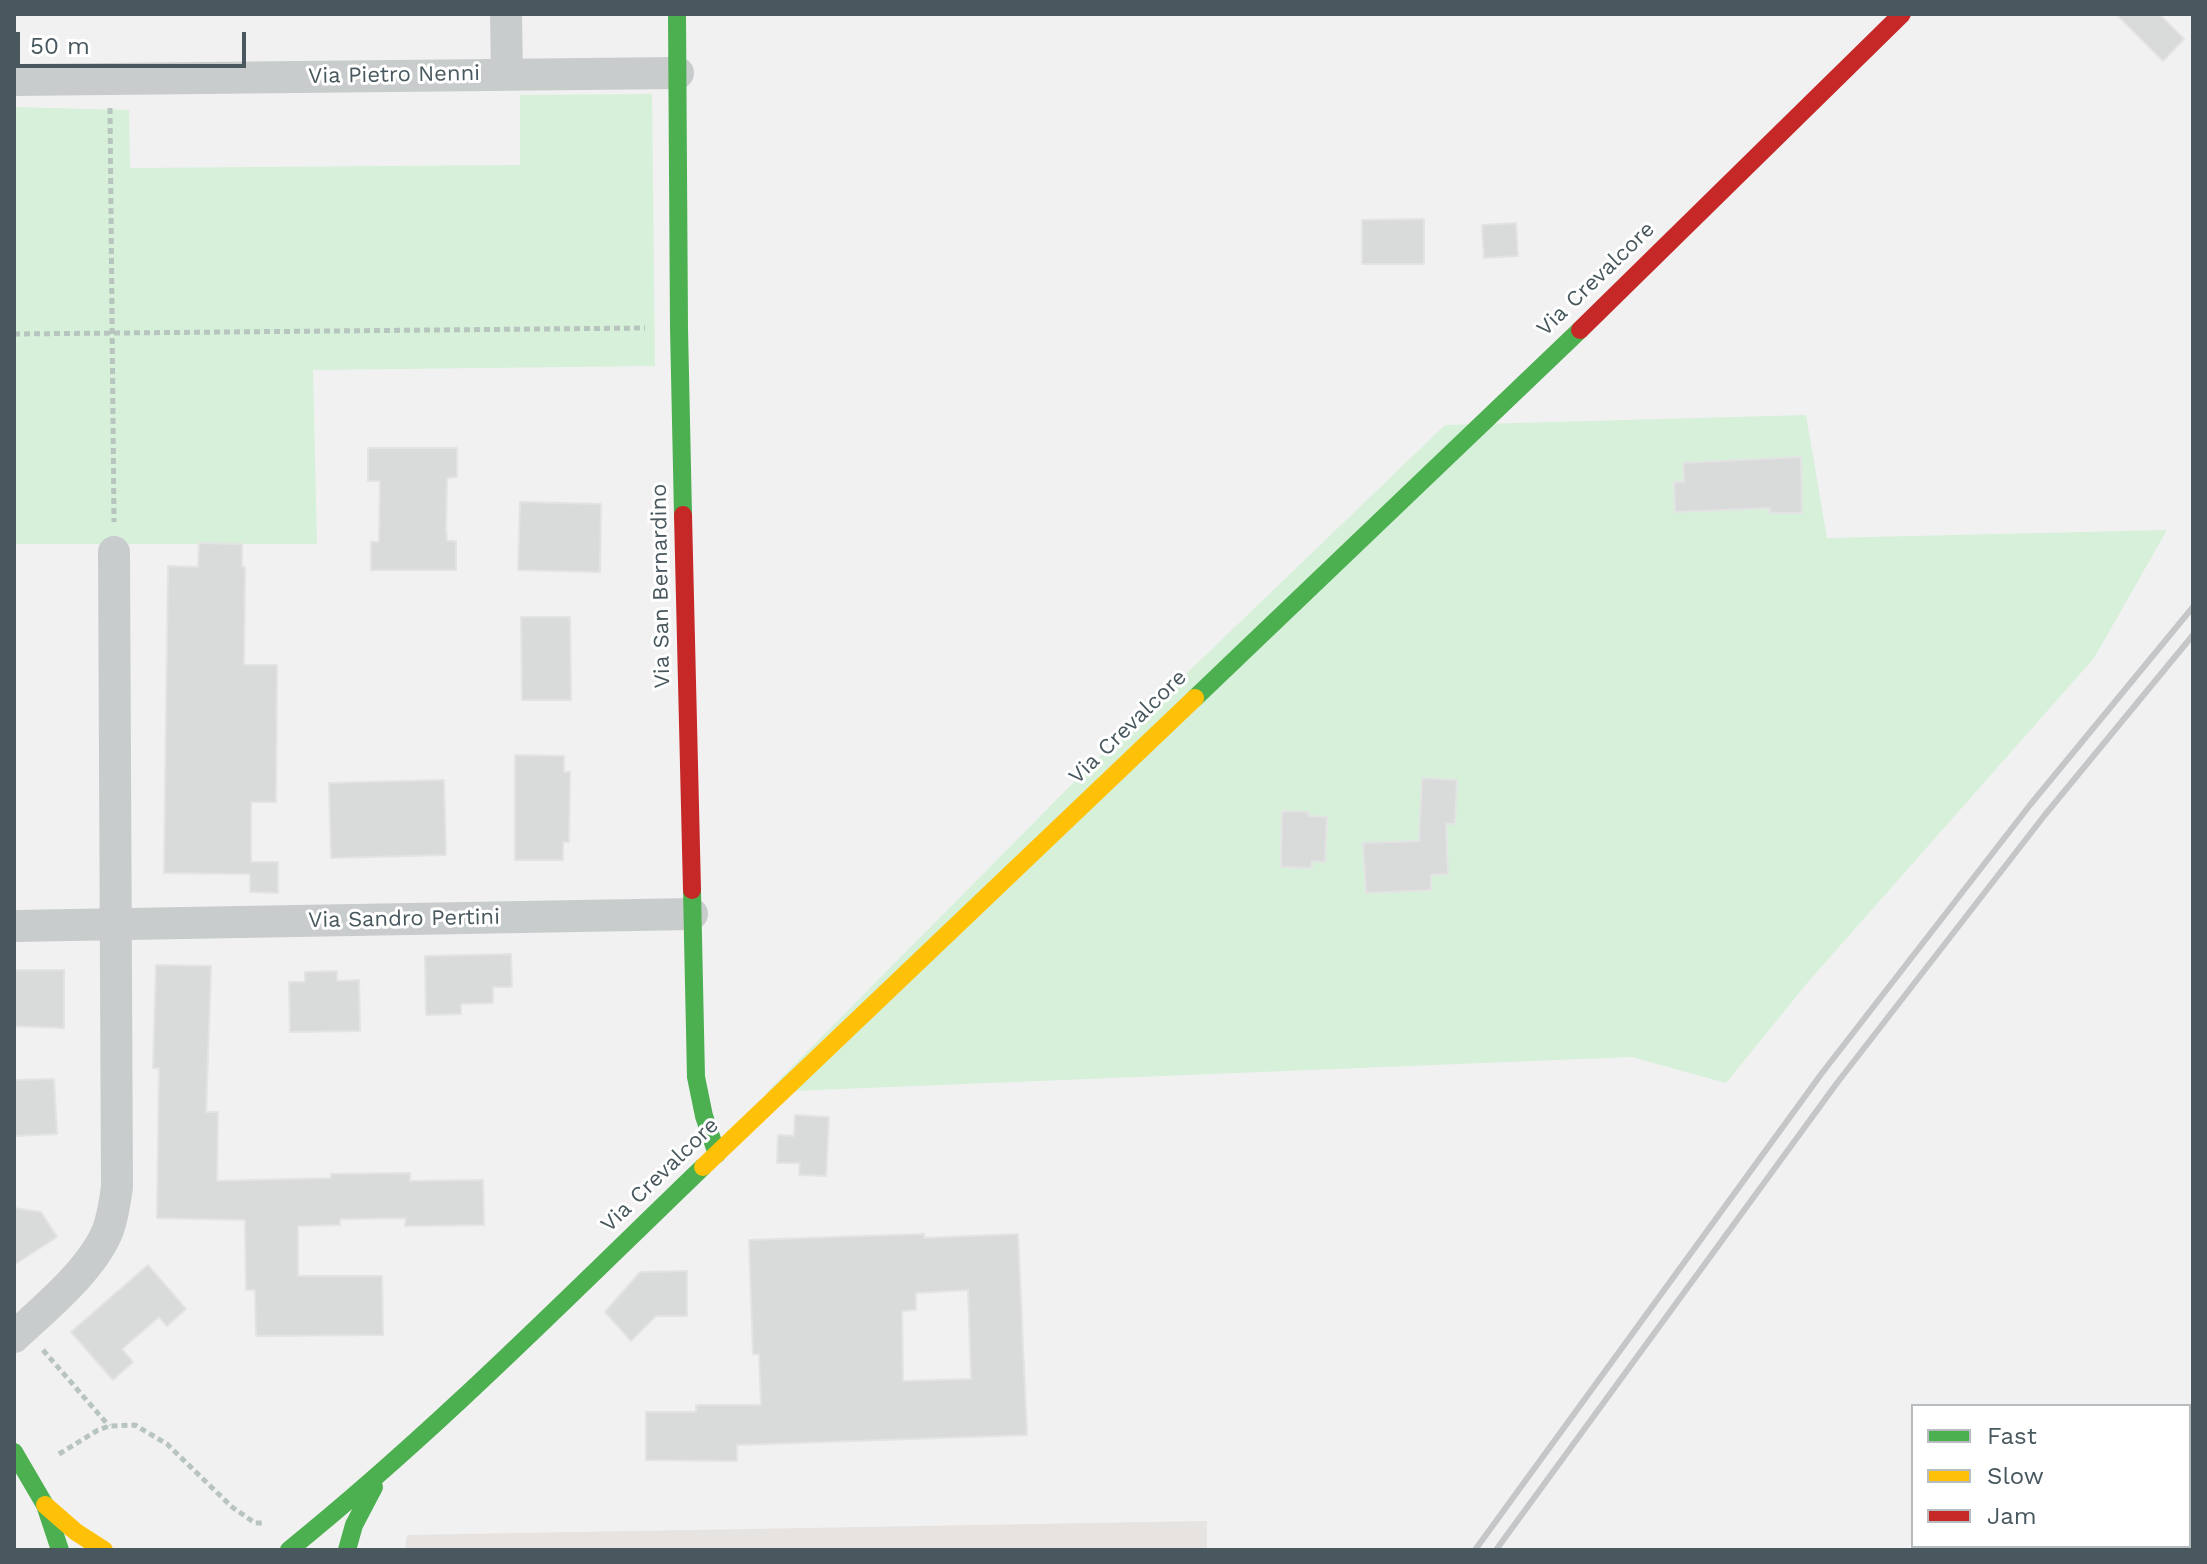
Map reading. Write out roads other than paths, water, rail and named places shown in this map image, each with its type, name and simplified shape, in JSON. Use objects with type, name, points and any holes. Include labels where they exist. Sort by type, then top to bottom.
[{"type":"main road","name":"Via San Bernardino","points":[[677,14],[679,328],[697,1094],[717,1154]]},
{"type":"main road","name":"Via Crevalcore","points":[[289,1550],[328,1519],[470,1390],[1628,284],[1902,14]]},
{"type":"main road","points":[[14,1452],[45,1505],[60,1550]]},
{"type":"main road","name":"Via Crevalcore","points":[[347,1550],[354,1525],[383,1470]]},
{"type":"main road","points":[[45,1505],[76,1532],[104,1550]]},
{"type":"street","points":[[506,14],[507,74]]},
{"type":"street","name":"Via Pietro Nenni","points":[[14,80],[678,73]]},
{"type":"street","points":[[19,1333],[92,1259],[107,1232],[117,1187],[114,552]]},
{"type":"street","name":"Via Sandro Pertini","points":[[14,926],[692,914]]},
{"type":"railway","points":[[1475,1550],[1822,1073],[2030,805],[2193,607]]},
{"type":"railway","points":[[1496,1550],[1837,1083],[2044,816],[2193,635]]}]
